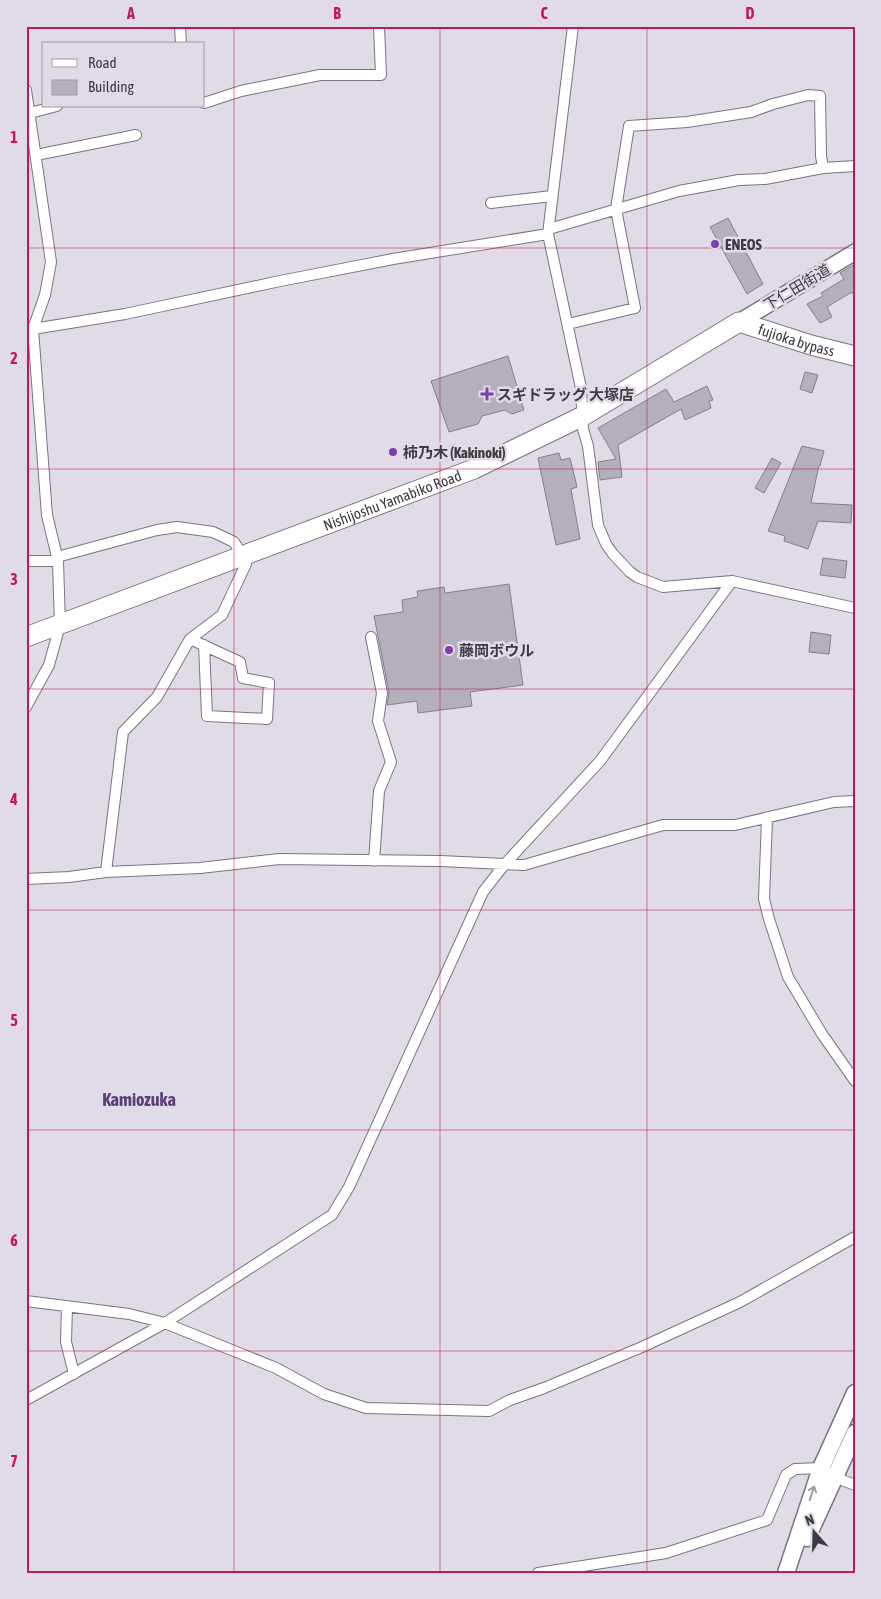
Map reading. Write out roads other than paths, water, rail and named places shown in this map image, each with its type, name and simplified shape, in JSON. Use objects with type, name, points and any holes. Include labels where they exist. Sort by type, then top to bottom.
[{"type":"highway","name":"fujioka bypass","points":[[739,322],[855,356]]},
{"type":"highway","name":"Nishijoshu Yamabiko Road","points":[[26,637],[474,469],[583,416],[739,322]]},
{"type":"main road","points":[[792,1573],[855,1393]]},
{"type":"main road","points":[[786,1573],[827,1472],[855,1433]]},
{"type":"street","points":[[180,26],[181,42]]},
{"type":"street","points":[[205,103],[240,91],[320,75],[381,75],[379,26]]},
{"type":"street","points":[[573,26],[548,232],[582,388],[583,416],[598,525],[606,544],[612,554],[630,572],[637,577],[663,587],[732,581],[855,608]]},
{"type":"street","points":[[26,90],[51,262],[45,295],[30,328],[47,515],[58,559],[60,625],[49,665],[26,707]]},
{"type":"street","points":[[568,324],[635,308],[616,209],[629,126],[687,122],[751,112],[772,104],[808,95],[820,96],[823,168]]},
{"type":"street","points":[[28,113],[49,108]]},
{"type":"street","points":[[36,155],[136,135]]},
{"type":"street","points":[[30,328],[125,314],[280,280],[548,232],[616,209],[687,190],[739,180],[765,178],[823,168],[855,166]]},
{"type":"street","points":[[491,203],[552,196]]},
{"type":"street","name":"下仁田街道","points":[[739,322],[855,252]]},
{"type":"street","points":[[26,561],[58,559],[158,530],[177,527],[213,532],[234,542],[246,564],[222,615],[190,639],[157,697],[123,732],[106,872]]},
{"type":"street","points":[[26,1400],[165,1323],[332,1215],[349,1187],[483,892],[504,866],[600,761],[732,581]]},
{"type":"street","points":[[371,637],[382,693],[378,721],[391,762],[379,791],[374,861]]},
{"type":"street","points":[[190,639],[204,645],[240,662],[243,678],[269,683],[267,720],[208,716],[204,645]]},
{"type":"street","points":[[26,878],[200,868],[279,859],[440,861],[504,866],[524,865],[662,825],[735,825],[767,819],[824,804],[855,801]]},
{"type":"street","points":[[767,819],[764,899],[788,977],[822,1034],[855,1081]]},
{"type":"street","points":[[26,1301],[129,1314],[165,1323],[276,1368],[324,1394],[366,1408],[489,1411],[510,1400],[544,1388],[642,1347],[740,1302],[855,1237]]},
{"type":"street","points":[[66,1306],[66,1342],[74,1374]]},
{"type":"street","points":[[538,1573],[666,1553],[767,1520],[786,1475],[794,1469],[827,1472],[855,1485]]},
{"type":"place","name":"ENEOS","points":[[715,244]]},
{"type":"place","name":"スギドラッグ 大塚店","points":[[487,394]]},
{"type":"place","name":"柿乃木 (Kakinoki)","points":[[393,452]]},
{"type":"place","name":"藤岡ボウル","points":[[449,650]]},
{"type":"district","name":"Kamiozuka","points":[[139,1099]]}]
